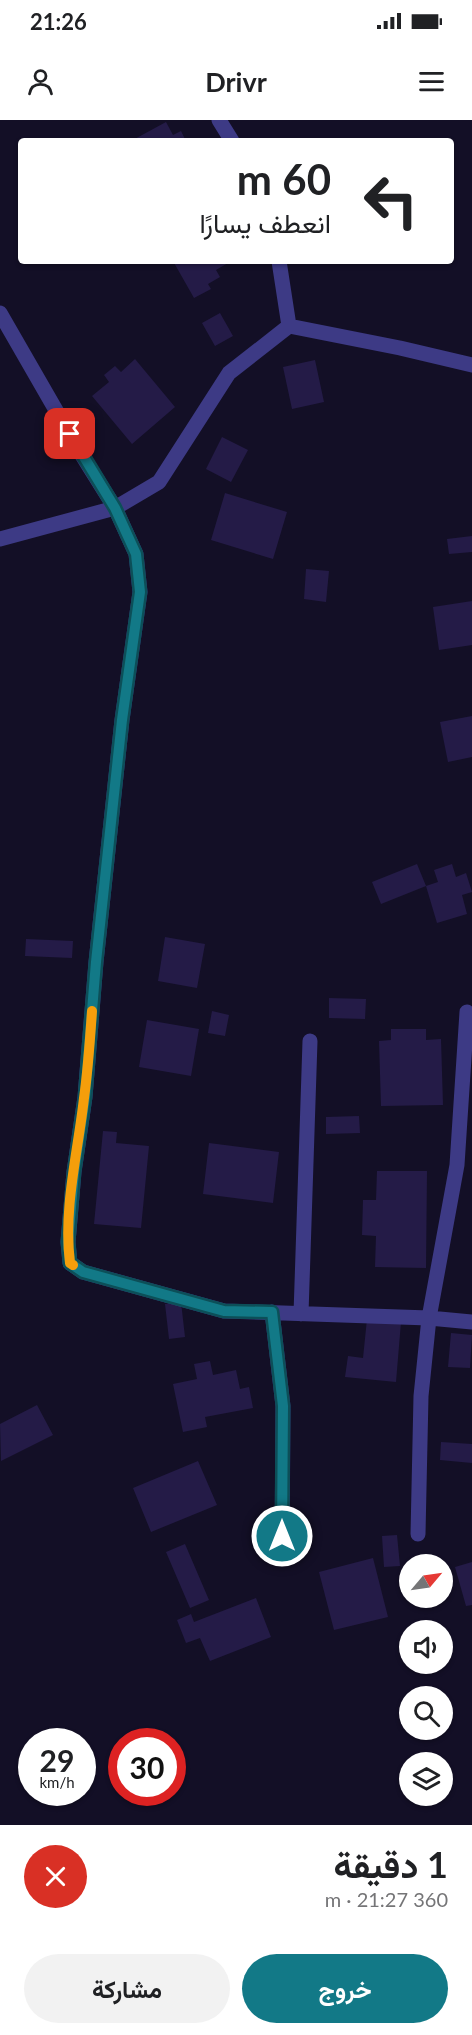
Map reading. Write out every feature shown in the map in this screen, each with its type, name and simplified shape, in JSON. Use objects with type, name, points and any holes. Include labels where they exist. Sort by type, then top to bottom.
[{"type":"street","points":[[219,120],[230,138]]},
{"type":"street","points":[[279,264],[289,326]]},
{"type":"street","points":[[0,313],[115,508],[136,554],[140,592],[121,732],[96,962],[85,1097],[74,1172],[68,1242],[70,1263],[83,1272],[224,1311],[429,1318],[472,1322]]},
{"type":"street","points":[[0,539],[115,508],[159,482],[229,372],[289,326],[472,365]]},
{"type":"street","points":[[418,1534],[420,1396],[429,1318],[457,1165],[467,1012]]},
{"type":"street","points":[[301,1314],[310,1041]]},
{"type":"street","points":[[272,1312],[283,1406],[282,1557]]},
{"type":"building","points":[[166,122],[173,135],[181,131],[184,138],[137,138]]},
{"type":"building","points":[[175,264],[226,264],[216,270],[220,277],[208,284],[211,289],[194,298]]},
{"type":"building","points":[[220,313],[233,336],[215,346],[202,323]]},
{"type":"building","points":[[135,359],[175,407],[132,444],[92,396],[109,382],[104,375],[115,366],[121,372]]},
{"type":"building","points":[[315,360],[324,402],[292,409],[283,367]]},
{"type":"building","points":[[222,437],[248,450],[231,482],[206,469]]},
{"type":"building","points":[[225,493],[287,512],[273,559],[211,540]]},
{"type":"building","points":[[472,536],[472,552],[449,554],[447,539]]},
{"type":"building","points":[[306,569],[329,571],[326,602],[304,599]]},
{"type":"building","points":[[472,601],[472,645],[439,650],[433,607]]},
{"type":"building","points":[[472,716],[472,757],[448,762],[440,722]]},
{"type":"building","points":[[417,864],[426,886],[381,904],[372,882]]},
{"type":"building","points":[[452,864],[456,877],[466,873],[472,892],[462,895],[467,914],[437,923],[426,886],[438,882],[434,870]]},
{"type":"building","points":[[165,937],[205,944],[197,988],[158,981]]},
{"type":"building","points":[[26,939],[73,941],[72,958],[25,956]]},
{"type":"building","points":[[329,998],[366,999],[365,1019],[329,1018]]},
{"type":"building","points":[[212,1011],[229,1015],[225,1036],[208,1033]]},
{"type":"building","points":[[147,1020],[199,1029],[191,1076],[139,1067]]},
{"type":"building","points":[[391,1029],[426,1029],[426,1040],[441,1039],[443,1105],[381,1106],[379,1041],[391,1040]]},
{"type":"building","points":[[359,1116],[360,1133],[326,1134],[326,1117]]},
{"type":"building","points":[[103,1131],[117,1132],[116,1143],[149,1146],[141,1228],[94,1224]]},
{"type":"building","points":[[209,1143],[279,1152],[273,1203],[203,1194]]},
{"type":"building","points":[[377,1171],[427,1171],[426,1268],[375,1267],[376,1236],[362,1235],[363,1200],[376,1200]]},
{"type":"building","points":[[181,1302],[185,1337],[169,1339],[165,1304]]},
{"type":"building","points":[[367,1319],[401,1322],[396,1382],[345,1377],[348,1356],[363,1358]]},
{"type":"building","points":[[451,1333],[472,1335],[470,1368],[448,1367]]},
{"type":"building","points":[[210,1361],[213,1375],[236,1370],[240,1389],[249,1387],[253,1408],[205,1417],[207,1427],[183,1432],[173,1384],[197,1379],[194,1364]]},
{"type":"building","points":[[37,1405],[53,1435],[1,1461],[0,1424]]},
{"type":"building","points":[[441,1442],[472,1444],[472,1463],[440,1460]]},
{"type":"building","points":[[198,1461],[217,1505],[151,1532],[133,1488]]},
{"type":"building","points":[[397,1535],[399,1566],[384,1567],[382,1536]]},
{"type":"building","points":[[185,1544],[209,1600],[190,1608],[166,1552]]},
{"type":"building","points":[[373,1558],[388,1617],[334,1630],[319,1572]]},
{"type":"building","points":[[472,1562],[472,1605],[466,1606],[455,1567]]},
{"type":"building","points":[[256,1598],[271,1637],[210,1661],[200,1638],[186,1643],[177,1620],[191,1614],[194,1622]]},
{"type":"slow traffic","points":[[73,1265],[70,1263],[68,1242],[74,1172],[85,1097],[92,1011]]},
{"type":"route","points":[[70,434],[115,508],[136,554],[140,592],[122,720],[96,962],[85,1097],[74,1172],[68,1242],[70,1263],[83,1272],[224,1311],[272,1312],[283,1406],[282,1536]]}]
